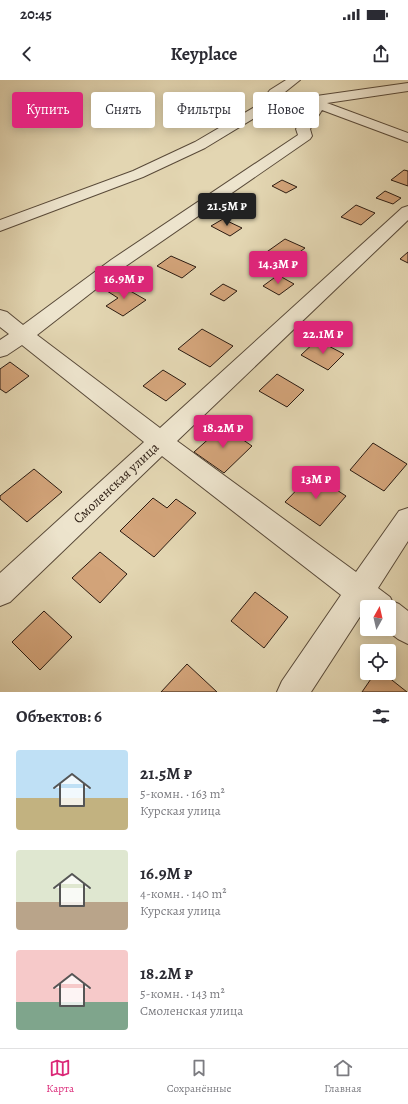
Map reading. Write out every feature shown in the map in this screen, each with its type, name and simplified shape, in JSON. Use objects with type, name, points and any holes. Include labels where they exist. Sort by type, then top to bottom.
[{"type":"street","points":[[276,92],[294,80]]},
{"type":"street","points":[[319,100],[408,87]]},
{"type":"street","points":[[319,104],[408,138]]},
{"type":"street","points":[[0,226],[138,174],[200,146],[253,114]]},
{"type":"street","points":[[0,350],[23,335],[117,264],[305,136],[304,128]]},
{"type":"street","name":"Смоленская улица","points":[[0,592],[408,211]]},
{"type":"street","points":[[0,317],[160,441],[370,599]]},
{"type":"street","points":[[293,692],[370,599],[408,519]]},
{"type":"street","points":[[396,620],[408,629]]},
{"type":"building","points":[[404,170],[408,171],[408,186],[391,180]]},
{"type":"building","points":[[282,180],[297,187],[286,193],[272,186]]},
{"type":"building","points":[[385,191],[401,198],[393,204],[376,198]]},
{"type":"building","points":[[356,205],[375,213],[361,225],[341,217]]},
{"type":"building","points":[[223,219],[242,228],[230,236],[211,226]]},
{"type":"building","points":[[285,239],[305,248],[281,266],[261,256]]},
{"type":"building","points":[[408,252],[408,263],[400,259]]},
{"type":"building","points":[[171,256],[196,267],[182,278],[157,266]]},
{"type":"building","points":[[278,275],[294,284],[279,295],[263,286]]},
{"type":"building","points":[[118,284],[146,300],[123,316],[106,306],[118,298],[107,291]]},
{"type":"building","points":[[223,284],[237,291],[224,301],[210,294]]},
{"type":"building","points":[[202,329],[233,346],[210,367],[178,349]]},
{"type":"building","points":[[317,340],[344,354],[328,370],[301,355]]},
{"type":"building","points":[[10,362],[29,376],[6,393],[0,389],[0,369]]},
{"type":"building","points":[[163,370],[186,384],[166,401],[143,386]]},
{"type":"building","points":[[277,374],[304,390],[287,407],[259,391]]},
{"type":"building","points":[[223,426],[252,446],[224,473],[194,452]]},
{"type":"building","points":[[373,443],[407,464],[384,491],[350,470]]},
{"type":"building","points":[[34,469],[62,492],[27,522],[0,499],[0,496]]},
{"type":"building","points":[[312,474],[346,496],[320,526],[285,502]]},
{"type":"building","points":[[153,498],[167,508],[176,499],[196,513],[154,557],[120,531]]},
{"type":"building","points":[[100,552],[127,574],[100,603],[72,578]]},
{"type":"building","points":[[255,592],[288,617],[264,648],[231,621]]},
{"type":"building","points":[[44,611],[72,637],[40,670],[12,642]]},
{"type":"building","points":[[187,664],[217,692],[161,692]]},
{"type":"building","points":[[370,680],[392,680],[407,692],[362,692]]}]
